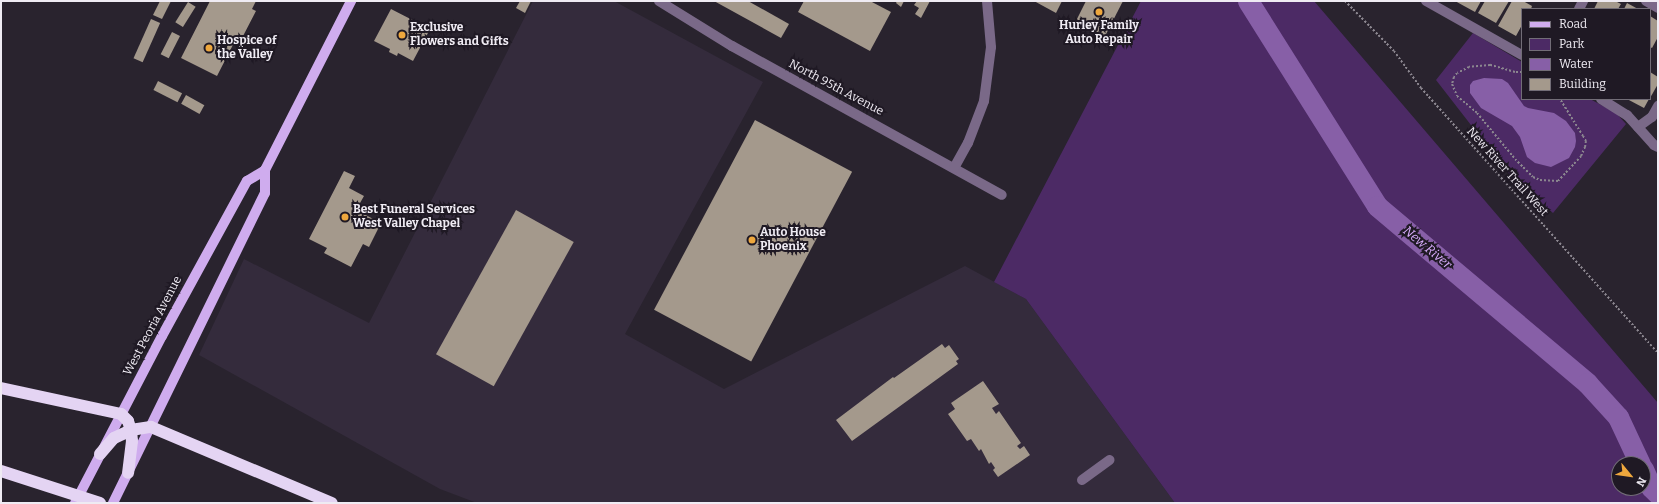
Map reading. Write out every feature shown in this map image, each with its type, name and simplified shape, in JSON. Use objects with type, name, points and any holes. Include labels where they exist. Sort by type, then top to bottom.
[{"type":"highway","points":[[1,388],[120,414],[128,422],[131,430],[132,441],[128,473]]},
{"type":"highway","points":[[100,454],[114,438],[131,430],[151,427],[332,503]]},
{"type":"highway","points":[[1,471],[100,503]]},
{"type":"main road","points":[[112,503],[266,193],[265,170],[351,1]]},
{"type":"main road","name":"West Peoria Avenue","points":[[76,503],[120,414],[246,181],[265,170]]},
{"type":"street","name":"North 95th Avenue","points":[[659,1],[726,42],[1002,195]]},
{"type":"street","points":[[954,168],[968,143],[984,101],[991,47],[987,1]]},
{"type":"street","points":[[1426,1],[1521,54]]},
{"type":"street","points":[[1646,1],[1658,8]]},
{"type":"street","points":[[1603,100],[1627,115],[1654,145],[1658,147]]},
{"type":"street","points":[[1638,127],[1652,117],[1658,106]]},
{"type":"street","points":[[1082,480],[1110,460]]},
{"type":"path","name":"New River Trail West","points":[[1345,1],[1394,51],[1421,88],[1658,354]]},
{"type":"path","points":[[1521,72],[1490,65],[1469,67],[1457,73],[1452,84],[1457,96],[1476,113],[1515,159],[1533,177],[1540,180],[1558,181],[1581,156],[1585,147],[1586,141],[1561,100]]},
{"type":"shaded area","points":[[533,1],[614,1],[763,82],[625,334],[724,389],[965,266],[1026,299],[1175,503],[477,503],[440,489],[199,355],[244,259],[369,323]]},
{"type":"green space","points":[[1141,1],[1314,1],[1658,403],[1658,503],[1175,503],[1026,299],[994,282]]},
{"type":"green space","points":[[1473,33],[1521,61],[1521,100],[1592,100],[1616,113],[1626,124],[1553,213],[1509,174],[1436,80]]},
{"type":"water","points":[[1484,78],[1502,79],[1508,83],[1524,106],[1554,113],[1566,121],[1575,133],[1576,141],[1575,147],[1569,158],[1551,167],[1535,163],[1527,157],[1520,137],[1512,126],[1481,108],[1470,93],[1470,85],[1473,81]]},
{"type":"building","points":[[160,1],[171,1],[162,19],[153,15]]},
{"type":"building","name":"Hospice of the Valley","points":[[210,1],[256,1],[252,9],[256,11],[242,38],[238,35],[217,76],[181,58]]},
{"type":"building","points":[[520,1],[531,1],[525,13],[516,8]]},
{"type":"building","points":[[714,1],[748,1],[789,24],[781,38]]},
{"type":"building","points":[[804,1],[870,1],[891,12],[870,51],[798,12]]},
{"type":"building","points":[[897,1],[904,1],[901,7],[896,3]]},
{"type":"building","points":[[917,1],[930,1],[921,18],[915,14],[919,8],[914,5]]},
{"type":"building","points":[[1034,1],[1062,1],[1056,13]]},
{"type":"building","name":"Hurley Family Auto Repair","points":[[1086,1],[1123,1],[1104,38],[1075,23]]},
{"type":"building","points":[[1455,1],[1481,1],[1475,12]]},
{"type":"building","points":[[1485,1],[1509,1],[1496,23],[1478,13]]},
{"type":"building","points":[[1512,1],[1523,1],[1532,6],[1531,8],[1521,8],[1521,27],[1516,36],[1498,26]]},
{"type":"building","points":[[1598,1],[1615,1],[1621,4],[1619,8],[1594,8]]},
{"type":"building","points":[[188,2],[196,7],[183,27],[175,22]]},
{"type":"building","points":[[1627,3],[1636,8],[1624,8]]},
{"type":"building","name":"Exclusive Flowers and Gifts","points":[[391,9],[430,29],[413,61],[398,53],[397,56],[389,52],[390,49],[374,41]]},
{"type":"building","points":[[1651,17],[1658,21],[1658,37],[1652,48]]},
{"type":"building","points":[[151,19],[160,23],[143,62],[134,58]]},
{"type":"building","points":[[172,32],[180,36],[169,58],[161,54]]},
{"type":"building","points":[[1651,73],[1658,77],[1658,84],[1651,96]]},
{"type":"building","points":[[158,81],[182,93],[178,102],[153,90]]},
{"type":"building","points":[[186,95],[204,105],[200,114],[181,104]]},
{"type":"building","points":[[1629,100],[1648,100],[1644,108]]},
{"type":"building","name":"Auto House Phoenix","points":[[755,120],[852,172],[751,361],[654,310]]},
{"type":"building","name":"Best Funeral Services West Valley Chapel","points":[[344,171],[355,176],[349,188],[364,196],[356,210],[381,223],[369,247],[363,244],[351,267],[324,253],[327,248],[309,239]]},
{"type":"building","points":[[516,210],[574,242],[494,386],[436,354]]},
{"type":"building","points":[[942,344],[945,348],[949,345],[959,359],[956,361],[958,364],[852,441],[836,420],[893,377],[894,378]]},
{"type":"building","points":[[983,381],[999,404],[992,408],[996,414],[999,411],[1021,443],[1017,446],[1020,449],[1024,446],[1030,455],[998,477],[993,470],[995,468],[991,462],[989,464],[981,449],[979,451],[971,439],[967,441],[948,414],[955,409],[951,403]]},
{"type":"waterway","name":"New River","points":[[1248,1],[1377,206],[1587,383],[1618,417],[1636,456]]},
{"type":"waterway","name":"New River","points":[[1651,487],[1658,494]]},
{"type":"place","name":"Hurley Family Auto Repair","points":[[1099,12]]},
{"type":"place","name":"Exclusive Flowers and Gifts","points":[[402,35]]},
{"type":"place","name":"Hospice of the Valley","points":[[209,48]]},
{"type":"place","name":"Best Funeral Services West Valley Chapel","points":[[345,217]]},
{"type":"place","name":"Auto House Phoenix","points":[[752,240]]}]
